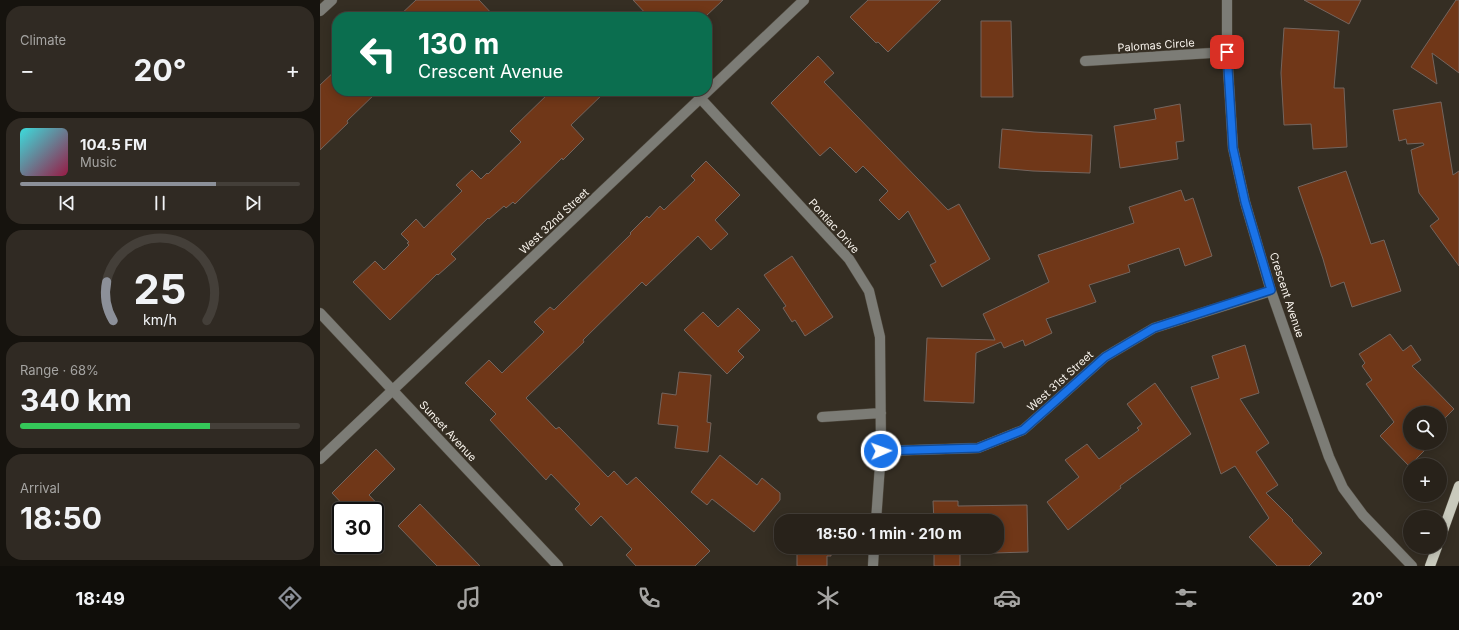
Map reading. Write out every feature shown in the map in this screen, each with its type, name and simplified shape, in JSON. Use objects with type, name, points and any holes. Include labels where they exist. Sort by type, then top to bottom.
[{"type":"main road","points":[[1447,519],[1459,486]]},
{"type":"main road","points":[[1430,566],[1434,554]]},
{"type":"street","points":[[320,11],[332,0]]},
{"type":"street","name":"West 32nd Street","points":[[712,88],[804,0]]},
{"type":"street","name":"Crescent Avenue","points":[[1227,0],[1227,52],[1233,148],[1245,202],[1271,290],[1329,457],[1343,488],[1364,515],[1412,566]]},
{"type":"street","name":"Palomas Circle","points":[[1085,61],[1227,52]]},
{"type":"street","name":"West 32nd Street","points":[[320,459],[704,96]]},
{"type":"street","name":"Pontiac Drive","points":[[701,99],[849,259],[869,291],[880,337],[881,451],[876,514]]},
{"type":"street","name":"West 31st Street","points":[[881,451],[978,448],[1023,430],[1105,357],[1154,328],[1271,290]]},
{"type":"street","name":"Sunset Avenue","points":[[320,313],[558,566]]},
{"type":"street","points":[[822,417],[881,413]]},
{"type":"street","points":[[873,566],[874,554]]},
{"type":"building","points":[[416,0],[479,0],[490,12],[403,12]]},
{"type":"building","points":[[633,0],[723,0],[710,12],[644,12]]},
{"type":"building","points":[[868,0],[941,0],[888,52],[878,42],[876,43],[850,17]]},
{"type":"building","points":[[1304,0],[1361,0],[1349,24]]},
{"type":"building","points":[[1456,0],[1459,0],[1459,73],[1432,53],[1437,84],[1411,67]]},
{"type":"building","points":[[981,21],[1011,21],[1013,97],[981,97]]},
{"type":"building","points":[[1284,28],[1339,31],[1334,88],[1344,88],[1347,147],[1313,149],[1311,124],[1284,125],[1281,73]]},
{"type":"building","points":[[818,56],[834,73],[824,82],[948,210],[959,204],[990,259],[942,287],[930,265],[936,262],[908,211],[899,220],[879,200],[888,191],[863,166],[856,173],[830,147],[820,156],[771,103]]},
{"type":"building","points":[[332,74],[332,96],[373,96],[320,150],[320,85]]},
{"type":"building","points":[[546,96],[601,96],[571,125],[584,139],[563,160],[562,158],[515,204],[513,202],[506,208],[504,206],[489,219],[488,218],[451,254],[456,259],[438,275],[437,274],[390,320],[353,282],[375,261],[384,270],[409,245],[407,243],[409,242],[401,234],[416,219],[424,228],[462,191],[456,185],[472,170],[481,179],[487,173],[488,174],[521,142],[510,131]]},
{"type":"building","points":[[1441,102],[1453,175],[1459,171],[1459,266],[1430,226],[1439,219],[1419,193],[1411,150],[1424,145],[1423,143],[1407,144],[1406,139],[1399,141],[1393,110]]},
{"type":"building","points":[[1180,104],[1184,141],[1176,142],[1178,159],[1120,168],[1114,126],[1156,119],[1154,109]]},
{"type":"building","points":[[1002,129],[1092,135],[1090,173],[999,168]]},
{"type":"building","points":[[706,161],[740,195],[715,220],[728,234],[711,250],[698,236],[646,286],[642,282],[583,340],[584,342],[526,398],[556,429],[559,427],[608,477],[614,471],[627,485],[636,477],[710,551],[695,566],[636,566],[626,555],[632,549],[601,516],[591,526],[575,509],[580,504],[551,474],[546,480],[490,420],[496,414],[465,383],[489,360],[502,373],[544,332],[534,322],[550,307],[554,310],[631,234],[630,233],[647,216],[649,218],[660,206],[664,210],[695,180],[691,176]]},
{"type":"building","points":[[1346,171],[1371,244],[1384,240],[1401,291],[1352,307],[1344,282],[1331,287],[1298,187]]},
{"type":"building","points":[[1181,190],[1185,201],[1193,198],[1212,256],[1185,266],[1179,248],[1128,265],[1130,272],[1089,285],[1096,302],[1046,319],[1052,333],[1025,346],[1023,340],[1004,348],[1001,342],[976,353],[974,403],[924,401],[927,338],[995,340],[983,314],[1049,282],[1038,255],[1134,223],[1129,207]]},
{"type":"building","points":[[792,256],[833,317],[805,336],[795,320],[792,322],[783,308],[786,306],[764,275]]},
{"type":"building","points":[[738,308],[760,330],[738,351],[744,357],[727,374],[684,330],[703,312],[718,327]]},
{"type":"building","points":[[1390,334],[1403,351],[1411,345],[1421,360],[1412,366],[1454,409],[1447,416],[1447,406],[1403,406],[1403,450],[1425,450],[1417,458],[1403,458],[1403,460],[1380,436],[1394,422],[1366,384],[1372,380],[1362,366],[1365,363],[1359,354]]},
{"type":"building","points":[[1245,345],[1259,393],[1240,399],[1269,443],[1256,452],[1278,485],[1266,493],[1293,520],[1292,521],[1322,553],[1309,566],[1277,566],[1249,537],[1269,518],[1235,466],[1221,474],[1191,387],[1219,378],[1212,356]]},
{"type":"building","points":[[679,372],[711,375],[707,422],[711,423],[708,452],[675,448],[678,426],[658,424],[662,393],[676,395]]},
{"type":"building","points":[[1155,383],[1191,434],[1120,486],[1121,488],[1068,530],[1047,502],[1079,477],[1065,460],[1087,444],[1099,459],[1139,430],[1137,428],[1142,424],[1127,404]]},
{"type":"building","points":[[376,449],[395,469],[369,495],[376,502],[340,502],[332,493]]},
{"type":"building","points":[[720,455],[757,485],[762,478],[780,493],[780,500],[754,532],[712,499],[707,505],[691,492]]},
{"type":"building","points":[[933,501],[958,501],[958,506],[1027,505],[1028,552],[1004,553],[1004,514],[934,514]]},
{"type":"building","points":[[420,504],[480,566],[437,566],[398,526]]},
{"type":"building","points":[[797,554],[831,554],[831,556],[827,556],[827,566],[797,566]]},
{"type":"building","points":[[934,554],[960,554],[960,566],[934,566]]},
{"type":"route","points":[[881,451],[978,448],[1023,430],[1105,357],[1154,328],[1271,290],[1245,202],[1233,148],[1227,52]]}]
